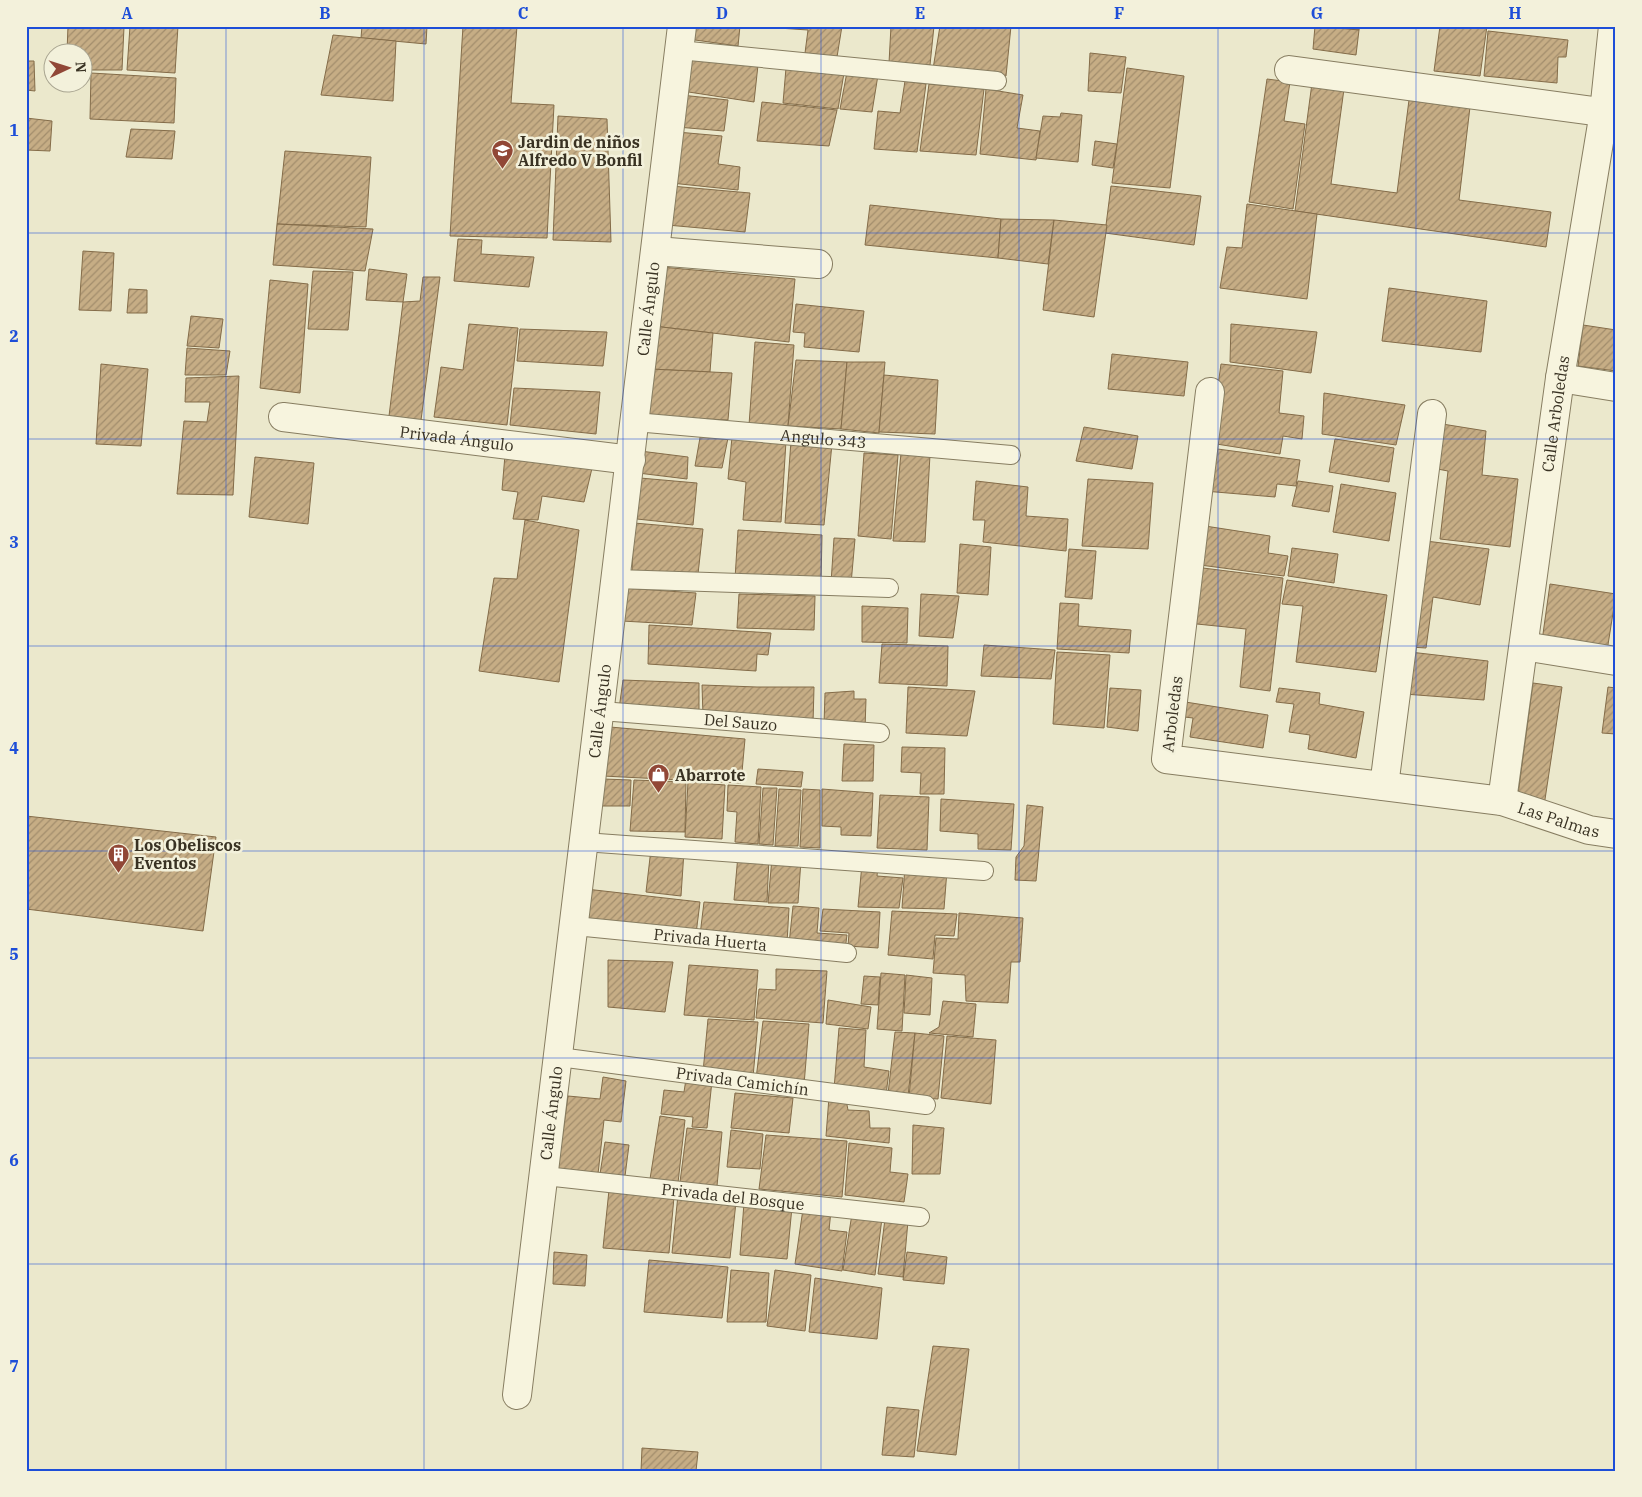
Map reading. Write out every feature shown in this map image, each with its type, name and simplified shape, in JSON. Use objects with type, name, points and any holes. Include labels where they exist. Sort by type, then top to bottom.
[{"type":"street","name":"Calle Arboledas","points":[[1502,801],[1560,378],[1610,113],[1613,26]]},
{"type":"street","name":"Calle Ángulo","points":[[517,1395],[545,1176],[681,38]]},
{"type":"street","points":[[1289,70],[1610,113]]},
{"type":"street","points":[[656,251],[818,264]]},
{"type":"street","points":[[1560,378],[1616,387]]},
{"type":"street","name":"Arboledas","points":[[1210,392],[1166,759],[1502,801]]},
{"type":"street","points":[[1384,786],[1432,414]]},
{"type":"street","name":"Privada Ángulo","points":[[283,417],[630,460]]},
{"type":"street","points":[[1524,646],[1616,661]]},
{"type":"street","name":"Las Palmas","points":[[1502,801],[1589,830],[1616,834]]},
{"type":"lane","points":[[681,38],[996,81]]},
{"type":"lane","name":"Angulo 343","points":[[635,422],[1011,455]]},
{"type":"lane","points":[[616,578],[890,588]]},
{"type":"lane","name":"Del Sauzo","points":[[600,711],[880,733]]},
{"type":"lane","points":[[584,842],[984,871]]},
{"type":"lane","name":"Privada Huerta","points":[[575,926],[847,952]]},
{"type":"lane","name":"Privada Camichín","points":[[559,1056],[926,1105]]},
{"type":"lane","name":"Privada del Bosque","points":[[545,1176],[920,1217]]},
{"type":"building","points":[[68,26],[124,27],[122,70],[92,70],[92,42],[67,42]]},
{"type":"building","points":[[130,26],[178,26],[175,73],[127,70]]},
{"type":"building","points":[[362,26],[427,26],[426,44],[361,38]]},
{"type":"building","name":"Jardin de niños Alfredo V Bonfil","points":[[463,26],[517,26],[511,103],[554,105],[547,238],[450,236]]},
{"type":"building","points":[[689,26],[740,26],[738,46],[688,39]]},
{"type":"building","points":[[778,26],[842,26],[837,57],[805,53],[808,30],[778,28]]},
{"type":"building","points":[[891,26],[934,26],[930,65],[889,63]]},
{"type":"building","points":[[940,26],[1011,26],[1006,76],[933,69]]},
{"type":"building","points":[[1315,26],[1360,26],[1359,30]]},
{"type":"building","points":[[1315,26],[1359,30],[1356,55],[1313,49]]},
{"type":"building","points":[[1440,26],[1487,26],[1480,76],[1434,71]]},
{"type":"building","points":[[1488,31],[1568,40],[1566,57],[1558,57],[1557,83],[1484,76]]},
{"type":"building","points":[[333,35],[396,41],[393,101],[321,95]]},
{"type":"building","points":[[1090,53],[1126,57],[1121,93],[1088,91]]},
{"type":"building","points":[[685,59],[758,65],[754,102],[682,91]]},
{"type":"building","points":[[26,61],[34,61],[35,91],[26,90]]},
{"type":"building","points":[[786,68],[844,73],[838,109],[783,103]]},
{"type":"building","points":[[1127,68],[1184,76],[1170,188],[1112,183]]},
{"type":"building","points":[[847,72],[878,75],[872,112],[840,109]]},
{"type":"building","points":[[92,73],[176,78],[174,123],[90,119]]},
{"type":"building","points":[[1267,79],[1290,82],[1284,121],[1305,124],[1293,209],[1249,202]]},
{"type":"building","points":[[905,81],[926,84],[917,152],[874,149],[878,111],[900,113]]},
{"type":"building","points":[[1312,83],[1344,89],[1331,184],[1397,193],[1409,100],[1470,107],[1459,200],[1551,212],[1546,247],[1295,211]]},
{"type":"building","points":[[929,84],[984,89],[976,155],[920,151]]},
{"type":"building","points":[[986,89],[1023,95],[1017,128],[1040,131],[1036,160],[980,154]]},
{"type":"building","points":[[681,95],[728,100],[724,131],[677,127]]},
{"type":"building","points":[[762,102],[837,110],[829,146],[757,141]]},
{"type":"building","points":[[1061,113],[1082,115],[1078,162],[1036,158],[1043,116],[1060,117]]},
{"type":"building","name":"Jardin de niños Alfredo V Bonfil","points":[[558,116],[607,119],[611,242],[553,240]]},
{"type":"building","points":[[26,118],[52,121],[50,151],[26,150]]},
{"type":"building","points":[[131,129],[175,131],[172,159],[126,157]]},
{"type":"building","points":[[677,132],[722,136],[718,164],[740,167],[738,190],[671,183]]},
{"type":"building","points":[[1095,141],[1117,144],[1113,168],[1092,165]]},
{"type":"building","points":[[285,151],[371,157],[366,227],[277,224]]},
{"type":"building","points":[[671,186],[750,193],[745,232],[667,225]]},
{"type":"building","points":[[1111,186],[1201,196],[1194,245],[1105,233]]},
{"type":"building","points":[[1247,204],[1317,214],[1307,299],[1220,288],[1227,247],[1242,248]]},
{"type":"building","points":[[870,205],[1001,219],[998,258],[865,245]]},
{"type":"building","points":[[1001,219],[1054,220],[1048,264],[998,258]]},
{"type":"building","points":[[1054,220],[1107,225],[1094,317],[1043,310]]},
{"type":"building","points":[[277,224],[373,229],[365,271],[273,265]]},
{"type":"building","points":[[458,239],[482,240],[481,254],[534,257],[529,287],[454,281]]},
{"type":"building","points":[[83,251],[114,253],[111,311],[79,310]]},
{"type":"building","points":[[661,267],[795,279],[789,342],[653,326]]},
{"type":"building","points":[[369,269],[407,274],[403,302],[366,300]]},
{"type":"building","points":[[313,271],[353,272],[348,330],[308,329]]},
{"type":"building","points":[[423,277],[440,277],[421,420],[389,416],[403,302],[420,301]]},
{"type":"building","points":[[270,280],[308,284],[300,393],[260,388]]},
{"type":"building","points":[[1389,288],[1487,301],[1481,352],[1382,341]]},
{"type":"building","points":[[129,289],[147,290],[147,313],[127,313]]},
{"type":"building","points":[[796,304],[864,311],[859,352],[804,347],[805,333],[793,332]]},
{"type":"building","points":[[191,316],[223,319],[219,348],[187,346]]},
{"type":"building","points":[[469,324],[518,328],[507,425],[434,417],[441,367],[463,370]]},
{"type":"building","points":[[1231,324],[1317,332],[1311,373],[1230,362]]},
{"type":"building","points":[[1583,325],[1616,330],[1616,371],[1578,366]]},
{"type":"building","points":[[653,326],[713,333],[710,372],[650,369]]},
{"type":"building","points":[[520,329],[607,332],[603,366],[517,361]]},
{"type":"building","points":[[755,342],[794,345],[788,426],[749,425]]},
{"type":"building","points":[[187,348],[230,351],[226,375],[185,375]]},
{"type":"building","points":[[1112,354],[1188,362],[1184,396],[1108,389]]},
{"type":"building","points":[[796,360],[847,362],[841,429],[788,426]]},
{"type":"building","points":[[847,362],[885,362],[879,433],[841,429]]},
{"type":"building","points":[[101,364],[148,369],[141,446],[96,444]]},
{"type":"building","points":[[1221,364],[1283,371],[1279,413],[1304,416],[1302,439],[1283,436],[1280,454],[1210,443]]},
{"type":"building","points":[[650,369],[732,373],[728,420],[646,416]]},
{"type":"building","points":[[884,375],[938,380],[935,434],[879,432]]},
{"type":"building","points":[[239,376],[233,495],[177,494],[184,421],[207,422],[210,402],[185,402],[186,378]]},
{"type":"building","points":[[514,388],[600,392],[596,434],[510,425]]},
{"type":"building","points":[[1324,393],[1405,405],[1396,445],[1322,434]]},
{"type":"building","points":[[1436,423],[1486,431],[1482,475],[1518,479],[1510,547],[1440,539],[1448,471],[1432,468]]},
{"type":"building","points":[[1084,427],[1138,436],[1132,469],[1076,461]]},
{"type":"building","points":[[701,432],[729,433],[722,468],[695,466]]},
{"type":"building","points":[[732,437],[786,441],[781,522],[743,520],[746,482],[728,479]]},
{"type":"building","points":[[1335,439],[1394,448],[1389,482],[1329,472]]},
{"type":"building","points":[[791,441],[832,444],[824,525],[785,523]]},
{"type":"building","points":[[1210,448],[1300,460],[1296,486],[1277,484],[1275,497],[1204,491]]},
{"type":"building","points":[[640,451],[688,457],[687,479],[638,473]]},
{"type":"building","points":[[864,453],[898,455],[891,539],[858,536]]},
{"type":"building","points":[[901,453],[930,455],[925,542],[893,541]]},
{"type":"building","points":[[505,455],[593,464],[584,502],[542,496],[538,520],[513,519],[518,492],[502,490]]},
{"type":"building","points":[[255,457],[314,463],[308,524],[249,517]]},
{"type":"building","points":[[640,478],[697,483],[693,525],[637,519]]},
{"type":"building","points":[[1088,479],[1153,483],[1148,549],[1082,546]]},
{"type":"building","points":[[976,481],[1028,487],[1026,516],[1068,519],[1066,551],[983,542],[985,520],[973,520]]},
{"type":"building","points":[[1298,481],[1333,486],[1329,512],[1292,506]]},
{"type":"building","points":[[1341,484],[1396,493],[1389,541],[1333,532]]},
{"type":"building","points":[[525,520],[579,530],[559,682],[479,671],[494,578],[517,579]]},
{"type":"building","points":[[634,523],[703,529],[698,574],[632,571]]},
{"type":"building","points":[[1205,526],[1270,536],[1268,553],[1288,556],[1284,576],[1200,565]]},
{"type":"building","points":[[738,530],[822,535],[821,582],[735,579]]},
{"type":"building","points":[[834,538],[855,539],[851,584],[831,583]]},
{"type":"building","points":[[1426,541],[1489,549],[1480,605],[1433,597],[1426,648],[1410,647]]},
{"type":"building","points":[[960,544],[991,547],[988,595],[957,593]]},
{"type":"building","points":[[1292,548],[1338,554],[1334,583],[1288,576]]},
{"type":"building","points":[[1069,549],[1096,551],[1092,599],[1065,597]]},
{"type":"building","points":[[1195,567],[1283,578],[1270,691],[1240,687],[1246,629],[1187,623]]},
{"type":"building","points":[[1287,580],[1387,595],[1376,672],[1296,662],[1303,606],[1282,604]]},
{"type":"building","points":[[1550,584],[1616,594],[1607,651],[1542,641]]},
{"type":"building","points":[[625,588],[696,593],[692,625],[622,621]]},
{"type":"building","points":[[739,594],[815,596],[814,630],[737,628]]},
{"type":"building","points":[[921,594],[959,596],[953,638],[919,636]]},
{"type":"building","points":[[1060,603],[1079,604],[1078,626],[1131,630],[1129,653],[1057,649]]},
{"type":"building","points":[[862,606],[908,608],[907,643],[862,642]]},
{"type":"building","points":[[649,625],[771,633],[768,655],[757,654],[756,671],[648,664]]},
{"type":"building","points":[[882,644],[948,646],[947,686],[879,683]]},
{"type":"building","points":[[984,645],[1055,650],[1051,679],[981,676]]},
{"type":"building","points":[[1057,652],[1110,655],[1104,728],[1053,724]]},
{"type":"building","points":[[1410,652],[1488,661],[1484,700],[1404,694]]},
{"type":"building","points":[[623,680],[699,683],[699,715],[619,709]]},
{"type":"building","points":[[1533,683],[1562,687],[1544,806],[1517,802]]},
{"type":"building","points":[[702,685],[814,687],[813,724],[703,716]]},
{"type":"building","points":[[908,687],[975,691],[967,736],[906,733]]},
{"type":"building","points":[[1608,687],[1616,688],[1616,734],[1602,733]]},
{"type":"building","points":[[1110,688],[1141,690],[1138,731],[1107,727]]},
{"type":"building","points":[[1279,688],[1320,693],[1319,704],[1364,712],[1356,758],[1308,749],[1310,735],[1289,732],[1294,704],[1276,702]]},
{"type":"building","points":[[854,691],[854,699],[866,699],[865,729],[824,725],[825,693]]},
{"type":"building","points":[[1179,701],[1268,715],[1263,748],[1190,737],[1193,718],[1176,716]]},
{"type":"building","points":[[610,727],[745,739],[741,783],[603,776]]},
{"type":"building","points":[[844,744],[874,745],[873,781],[842,781]]},
{"type":"building","points":[[902,747],[945,748],[944,794],[920,794],[921,773],[901,772]]},
{"type":"building","points":[[758,769],[803,772],[801,787],[756,784]]},
{"type":"building","points":[[603,779],[631,780],[630,806],[600,806]]},
{"type":"building","name":"Abarrote","points":[[634,780],[686,782],[685,832],[630,831]]},
{"type":"building","points":[[688,782],[725,785],[722,839],[685,837]]},
{"type":"building","points":[[728,785],[761,787],[758,844],[735,842],[737,812],[727,811]]},
{"type":"building","points":[[763,788],[777,788],[773,845],[759,844]]},
{"type":"building","points":[[779,789],[801,790],[798,846],[775,846]]},
{"type":"building","points":[[803,789],[820,790],[820,848],[800,847]]},
{"type":"building","points":[[822,789],[873,793],[871,836],[841,835],[841,827],[822,826]]},
{"type":"building","points":[[880,795],[929,797],[927,850],[877,848]]},
{"type":"building","points":[[941,799],[1014,804],[1011,850],[978,849],[978,834],[940,831]]},
{"type":"building","points":[[1027,805],[1043,807],[1036,881],[1015,880],[1016,857],[1024,846]]},
{"type":"building","name":"Los Obeliscos Eventos","points":[[26,816],[216,837],[203,931],[26,909]]},
{"type":"building","points":[[651,849],[684,851],[681,896],[646,892]]},
{"type":"building","points":[[738,855],[769,857],[767,902],[734,900]]},
{"type":"building","points":[[772,858],[801,860],[798,903],[768,903]]},
{"type":"building","points":[[862,864],[878,865],[877,876],[903,878],[899,908],[858,907]]},
{"type":"building","points":[[905,866],[947,870],[944,909],[902,908]]},
{"type":"building","points":[[586,889],[700,902],[696,934],[580,922]]},
{"type":"building","points":[[704,902],[789,908],[787,943],[700,935]]},
{"type":"building","points":[[793,906],[819,908],[817,933],[847,935],[845,950],[789,944]]},
{"type":"building","points":[[823,909],[880,912],[878,948],[848,946],[849,933],[820,931]]},
{"type":"building","points":[[892,911],[957,914],[954,936],[935,935],[933,959],[888,955]]},
{"type":"building","points":[[959,913],[1023,918],[1020,962],[1011,962],[1008,1003],[966,1001],[965,975],[933,973],[936,938],[958,939]]},
{"type":"building","points":[[608,960],[673,962],[665,1012],[608,1007]]},
{"type":"building","points":[[689,965],[758,970],[754,1020],[684,1015]]},
{"type":"building","points":[[776,969],[827,971],[823,1023],[756,1018],[759,989],[776,990]]},
{"type":"building","points":[[881,973],[905,975],[902,1031],[877,1029]]},
{"type":"building","points":[[906,975],[932,978],[930,1015],[904,1013]]},
{"type":"building","points":[[864,976],[880,977],[878,1005],[861,1004]]},
{"type":"building","points":[[828,1000],[871,1007],[868,1029],[826,1024]]},
{"type":"building","points":[[943,1001],[976,1004],[973,1037],[929,1033],[939,1027]]},
{"type":"building","points":[[708,1019],[758,1022],[753,1077],[703,1072]]},
{"type":"building","points":[[763,1021],[809,1024],[804,1085],[756,1079]]},
{"type":"building","points":[[839,1028],[866,1030],[864,1067],[889,1071],[886,1095],[834,1089]]},
{"type":"building","points":[[895,1032],[915,1033],[908,1096],[888,1094]]},
{"type":"building","points":[[915,1033],[944,1036],[938,1099],[909,1097]]},
{"type":"building","points":[[947,1036],[996,1040],[991,1104],[941,1098]]},
{"type":"building","points":[[603,1077],[626,1081],[621,1122],[604,1120],[598,1174],[558,1169],[568,1096],[600,1099]]},
{"type":"building","points":[[686,1079],[712,1081],[707,1128],[692,1127],[693,1117],[661,1114],[664,1090],[684,1092]]},
{"type":"building","points":[[735,1093],[793,1098],[789,1133],[731,1128]]},
{"type":"building","points":[[829,1097],[846,1100],[848,1110],[869,1111],[870,1128],[890,1128],[889,1143],[826,1136]]},
{"type":"building","points":[[660,1116],[685,1120],[678,1183],[650,1179]]},
{"type":"building","points":[[913,1125],[944,1128],[940,1174],[912,1174]]},
{"type":"building","points":[[687,1128],[722,1132],[717,1186],[680,1182]]},
{"type":"building","points":[[731,1130],[763,1134],[760,1169],[727,1167]]},
{"type":"building","points":[[766,1135],[847,1141],[842,1197],[759,1189]]},
{"type":"building","points":[[605,1142],[629,1145],[625,1176],[600,1174]]},
{"type":"building","points":[[849,1143],[892,1148],[890,1172],[908,1174],[904,1202],[845,1195]]},
{"type":"building","points":[[609,1190],[674,1197],[669,1253],[603,1248]]},
{"type":"building","points":[[678,1195],[736,1202],[730,1258],[672,1253]]},
{"type":"building","points":[[744,1203],[792,1207],[787,1259],[740,1255]]},
{"type":"building","points":[[803,1209],[831,1211],[829,1230],[847,1232],[842,1271],[795,1264]]},
{"type":"building","points":[[852,1214],[882,1218],[875,1275],[843,1270]]},
{"type":"building","points":[[885,1219],[908,1221],[903,1277],[878,1274]]},
{"type":"building","points":[[554,1252],[587,1255],[585,1286],[553,1284]]},
{"type":"building","points":[[907,1252],[947,1257],[944,1284],[903,1280]]},
{"type":"building","points":[[649,1260],[728,1267],[722,1318],[644,1312]]},
{"type":"building","points":[[731,1270],[769,1273],[766,1322],[727,1322]]},
{"type":"building","points":[[775,1270],[811,1275],[805,1331],[767,1326]]},
{"type":"building","points":[[815,1278],[882,1288],[877,1339],[809,1332]]},
{"type":"building","points":[[933,1346],[969,1349],[956,1455],[917,1451]]},
{"type":"building","points":[[887,1407],[919,1410],[914,1457],[882,1455]]},
{"type":"building","points":[[642,1448],[698,1452],[696,1471],[641,1471]]},
{"type":"place","name":"Jardin de niños Alfredo V Bonfil","points":[[502,170]]},
{"type":"place","name":"Abarrote","points":[[659,794]]},
{"type":"place","name":"Los Obeliscos Eventos","points":[[118,873]]}]
